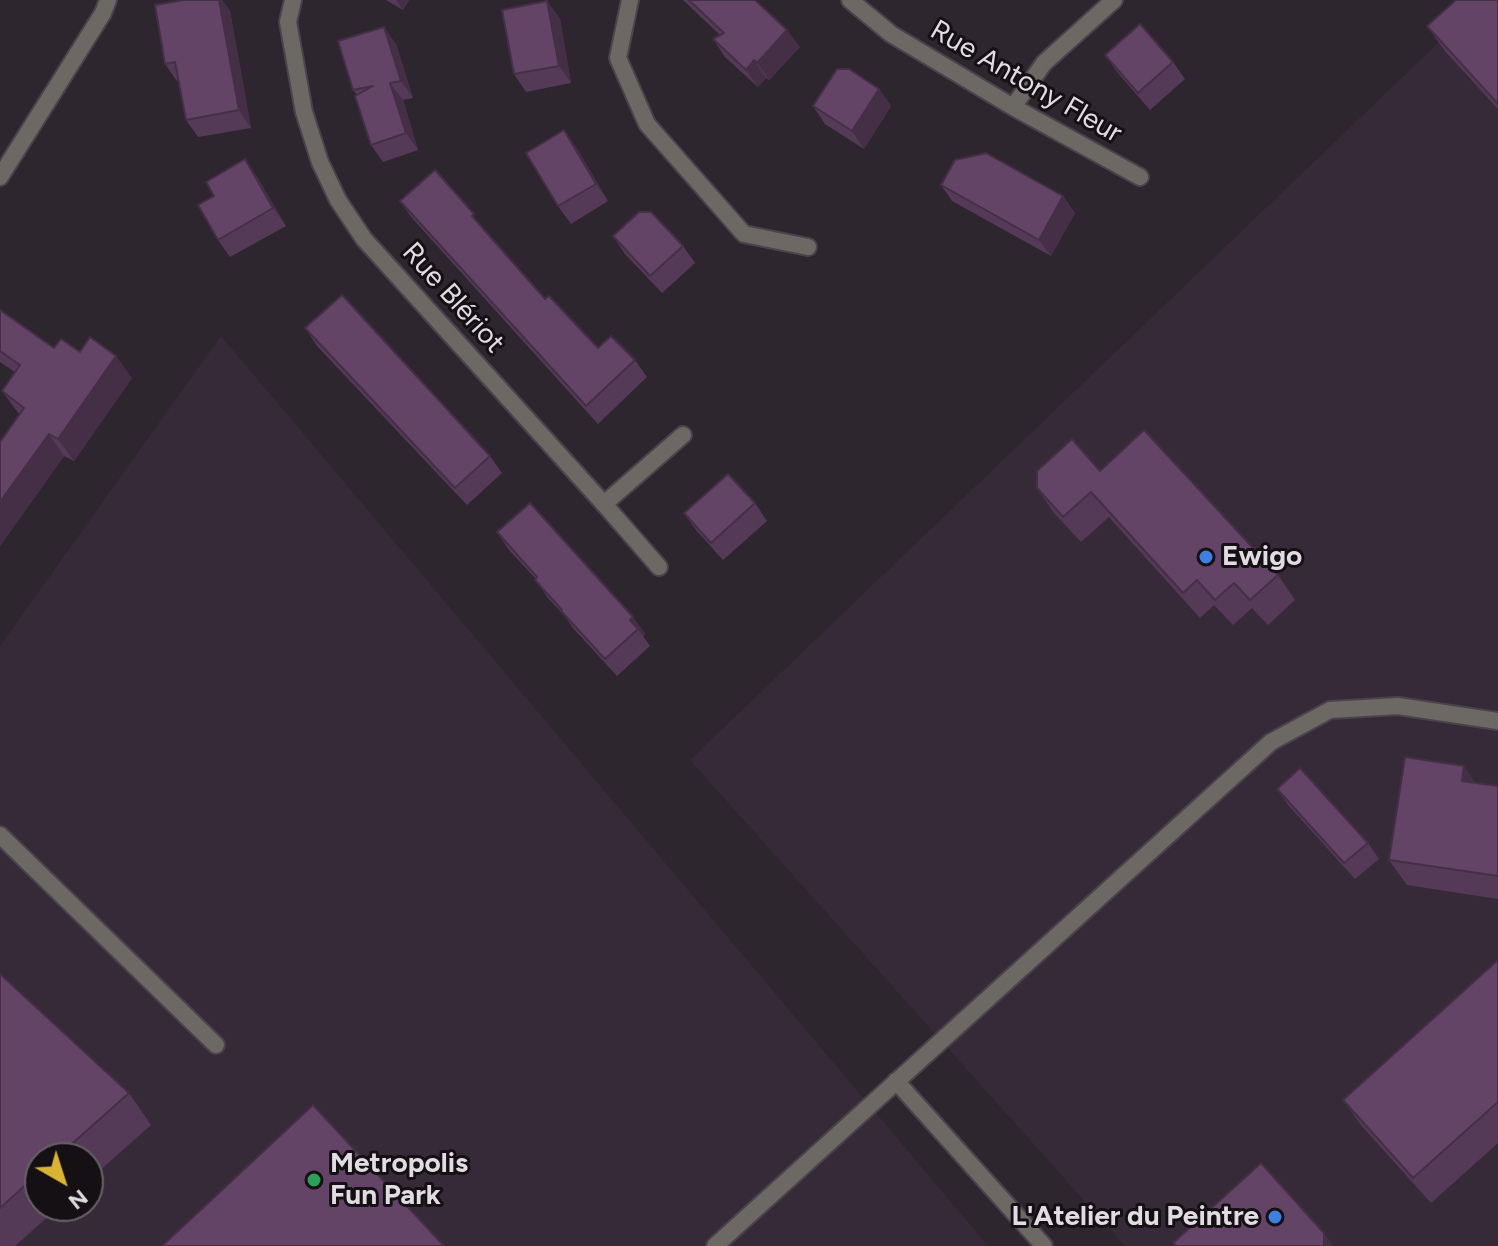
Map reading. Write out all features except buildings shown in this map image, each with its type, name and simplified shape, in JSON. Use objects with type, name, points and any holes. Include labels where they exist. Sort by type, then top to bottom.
[{"type":"street","points":[[0,177],[103,13],[108,0]]},
{"type":"street","name":"Rue Blériot","points":[[293,0],[288,22],[304,112],[320,162],[338,200],[364,239],[659,567]]},
{"type":"street","points":[[630,0],[618,58],[647,124],[744,234],[808,247]]},
{"type":"street","name":"Rue Antony Fleur","points":[[850,0],[891,34],[1013,107],[1140,177]]},
{"type":"street","points":[[1013,107],[1044,63],[1114,0]]},
{"type":"street","points":[[604,504],[683,435]]},
{"type":"street","points":[[715,1246],[1271,742],[1330,710],[1398,706],[1498,721]]},
{"type":"street","points":[[0,835],[216,1045]]},
{"type":"street","points":[[896,1081],[1044,1246]]},
{"type":"shaded area","points":[[1483,0],[1498,0],[1498,1246],[1125,1246],[690,760]]},
{"type":"shaded area","points":[[221,336],[988,1246],[0,1246],[0,646]]},
{"type":"place","name":"Ewigo","points":[[1206,557]]},
{"type":"place","name":"Metropolis Fun Park","points":[[314,1180]]},
{"type":"place","name":"L'Atelier du Peintre","points":[[1275,1217]]}]
